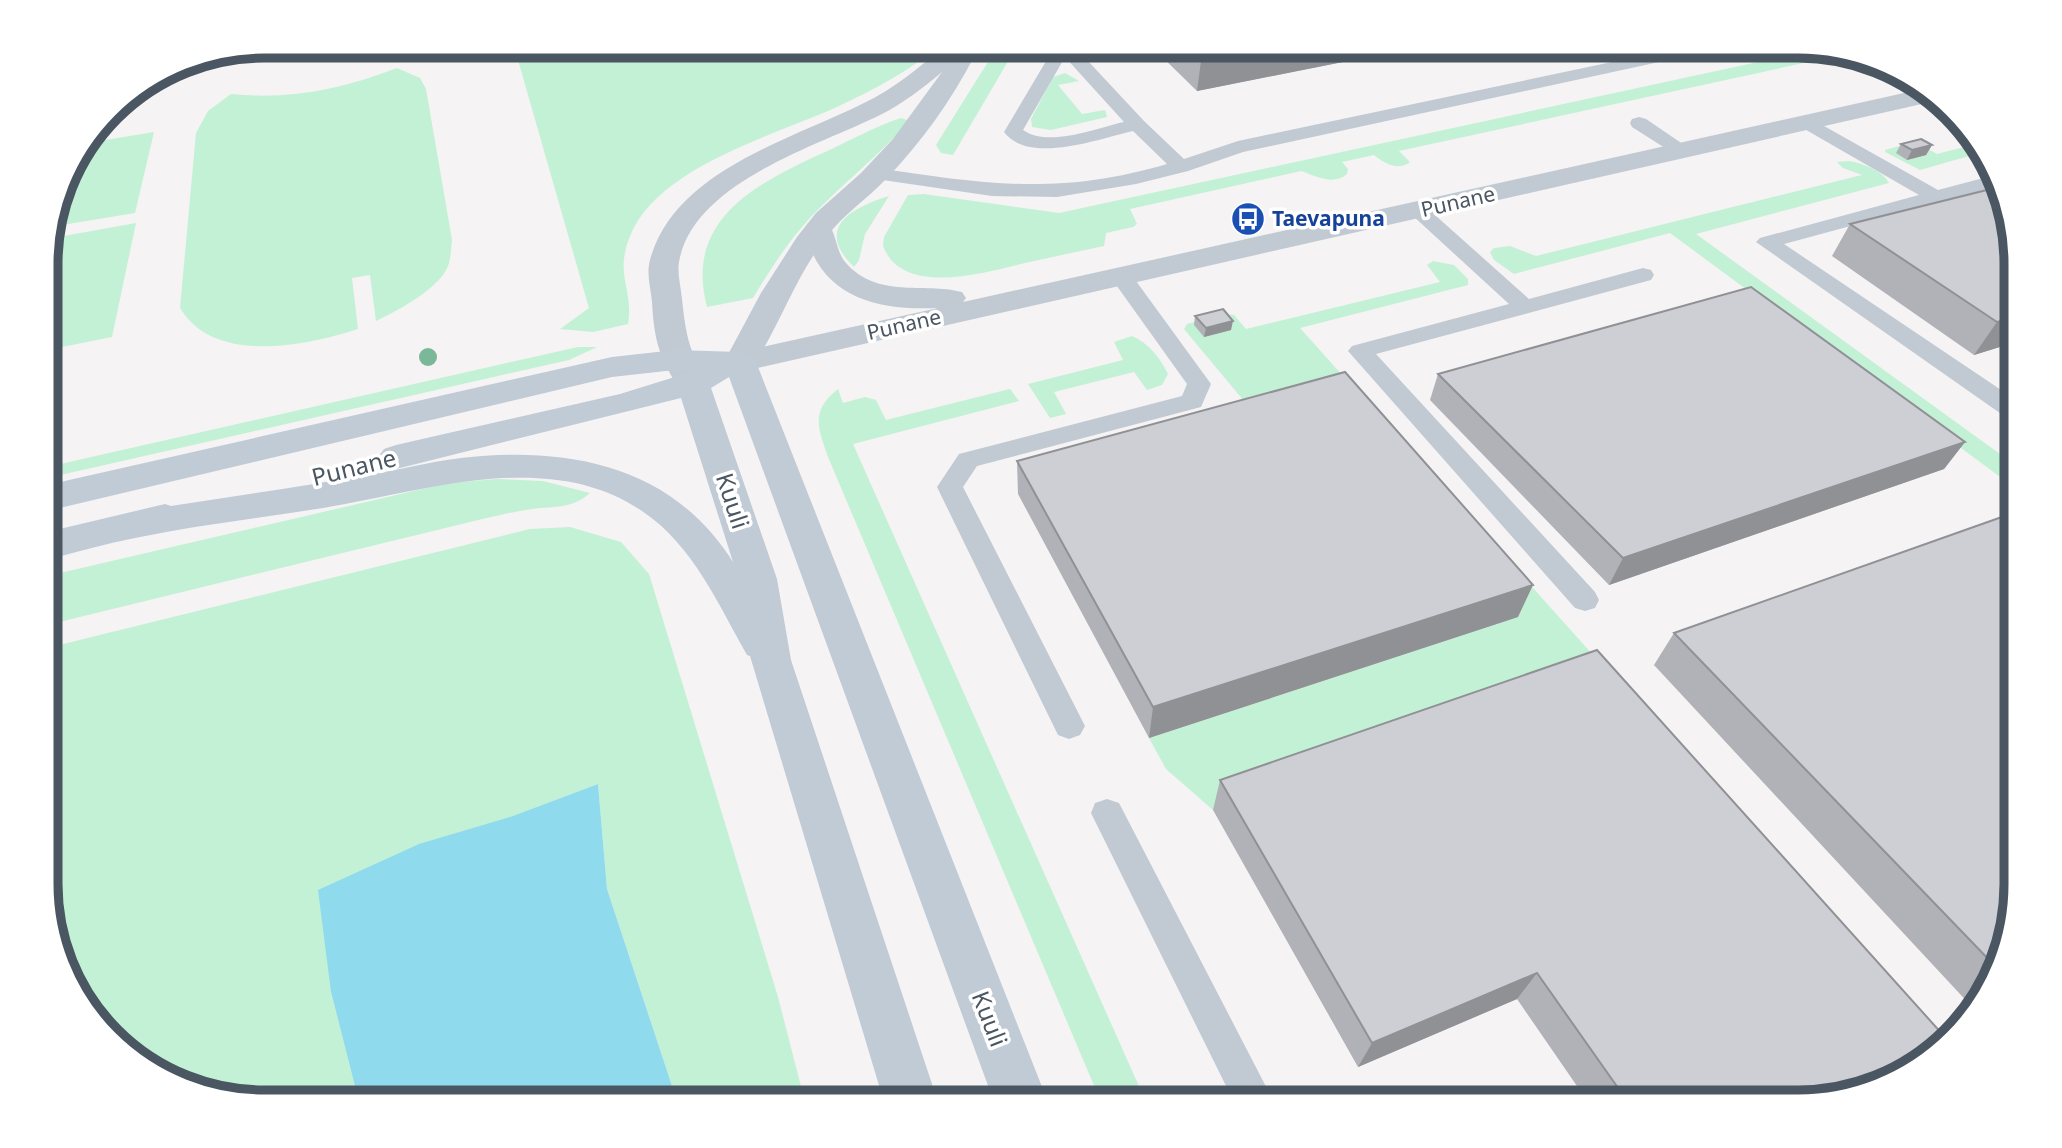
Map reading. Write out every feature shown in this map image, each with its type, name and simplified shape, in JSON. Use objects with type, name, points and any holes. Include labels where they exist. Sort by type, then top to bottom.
[{"type":"main road","name":"Punane","points":[[58,495],[612,367],[684,372],[740,362]]},
{"type":"main road","name":"Kuuli","points":[[740,362],[1016,1090]]},
{"type":"main road","name":"Punane","points":[[58,543],[360,465],[622,404],[684,372]]},
{"type":"main road","name":"Kuuli","points":[[684,372],[758,579],[771,660],[907,1090]]},
{"type":"main road","points":[[141,524],[363,489],[433,474],[501,466],[564,469],[620,483],[655,502],[683,526],[709,553],[771,660]]},
{"type":"street","name":"Kuuli","points":[[684,372],[668,324],[664,261],[678,226],[702,197],[745,169],[876,107],[920,80],[945,58]]},
{"type":"street","points":[[740,362],[797,256],[834,210],[876,174],[918,127],[946,88],[962,58]]},
{"type":"street","name":"Punane","points":[[740,362],[1919,97]]},
{"type":"street","points":[[818,229],[821,249],[832,268],[880,296],[918,301],[955,298],[1119,275]]},
{"type":"lane","points":[[1057,58],[1013,132],[1029,143],[1058,142],[1137,125]]},
{"type":"lane","points":[[1075,58],[1137,125],[1181,167]]},
{"type":"lane","points":[[876,174],[1030,192],[1100,187],[1181,167],[1238,148],[1654,58]]},
{"type":"lane","points":[[1639,123],[1683,151]]},
{"type":"lane","points":[[1808,123],[1935,196]]},
{"type":"lane","points":[[1988,182],[1767,242],[2004,404]]},
{"type":"lane","points":[[1419,211],[1525,307]]},
{"type":"lane","points":[[1069,726],[950,487],[968,460],[1192,401],[1199,384],[1119,275]]},
{"type":"lane","points":[[1585,600],[1360,351],[1643,275]]},
{"type":"lane","points":[[1107,813],[1249,1090]]},
{"type":"green space","points":[[517,58],[924,58],[879,86],[839,106],[721,156],[666,190],[644,212],[630,236],[626,250],[624,272],[629,301],[628,324],[593,332],[560,329],[589,308]]},
{"type":"green space","points":[[990,58],[1010,58],[953,155],[941,153],[936,145]]},
{"type":"green space","points":[[1777,58],[1819,60],[1399,151],[1410,162],[1401,166],[1387,164],[1374,155],[1342,162],[1348,169],[1342,178],[1324,179],[1301,171],[1130,209],[1137,224],[1106,233],[1104,246],[989,271],[926,277],[908,272],[893,262],[883,246],[884,237],[908,195],[924,194],[1059,213]]},
{"type":"green space","points":[[397,68],[420,78],[426,89],[452,240],[450,260],[438,281],[418,297],[376,321],[370,275],[352,278],[358,329],[313,341],[262,346],[237,344],[215,338],[195,326],[180,308],[196,133],[208,111],[231,94],[274,95],[316,91],[357,82]]},
{"type":"green space","points":[[1065,73],[1079,81],[1058,85],[1082,114],[1105,110],[1107,117],[1051,130],[1032,127],[1031,119],[1053,77]]},
{"type":"green space","points":[[901,118],[910,121],[809,219],[786,247],[753,298],[707,307],[703,277],[706,251],[716,228],[731,209],[750,192],[773,178]]},
{"type":"green space","points":[[154,132],[135,213],[62,225],[79,173],[99,141]]},
{"type":"green space","points":[[1910,143],[1921,145],[1937,154],[1967,146],[1973,155],[1920,170],[1885,150]]},
{"type":"green space","points":[[1849,161],[1872,168],[1889,183],[1696,234],[2000,454],[2004,453],[2004,479],[1670,233],[1514,274],[1494,260],[1490,252],[1494,248],[1510,246],[1536,256],[1862,175],[1843,168],[1837,162]]},
{"type":"green space","points":[[889,196],[865,234],[859,260],[854,267],[842,253],[837,241],[837,231],[842,221],[851,213]]},
{"type":"green space","points":[[136,223],[112,337],[58,348],[60,237]]},
{"type":"green space","points":[[1433,261],[1454,265],[1468,279],[1468,285],[1300,328],[1935,1037],[1579,682],[1213,810],[1166,769],[1149,738],[1518,617],[1264,425],[1184,329],[1187,324],[1224,314],[1234,315],[1246,329],[1440,282],[1427,265]]},
{"type":"green space","points":[[1132,336],[1149,347],[1161,362],[1168,374],[1162,385],[1147,390],[1134,372],[1054,392],[1066,414],[1050,418],[1028,384],[1123,360],[1114,342]]},
{"type":"green space","points":[[578,347],[597,347],[569,360],[58,476],[58,465]]},
{"type":"green space","points":[[838,389],[843,403],[865,397],[876,400],[886,420],[1010,389],[1019,401],[853,444],[1141,1090],[1096,1090],[828,457],[819,429],[819,420],[823,405]]},
{"type":"green space","points":[[497,479],[543,481],[590,493],[570,504],[499,515],[58,622],[58,573],[448,483]]},
{"type":"green space","points":[[570,527],[621,542],[649,574],[778,997],[802,1090],[673,1090],[607,889],[598,784],[510,817],[331,992],[356,1090],[264,1090],[211,1083],[185,1075],[139,1048],[109,1020],[85,987],[73,963],[65,937],[58,884],[58,645],[530,529]]},
{"type":"water","points":[[598,784],[607,889],[673,1090],[356,1090],[331,992],[318,890],[419,844],[510,817]]},
{"type":"building","points":[[1921,139],[1932,145],[1912,150],[1901,144]]},
{"type":"building","points":[[1990,189],[2004,251],[2004,320],[1997,322],[1850,224]]},
{"type":"building","points":[[1751,287],[1965,442],[1623,558],[1438,374]]},
{"type":"building","points":[[1223,309],[1233,321],[1206,328],[1195,316]]},
{"type":"building","points":[[1345,372],[1533,585],[1153,707],[1017,461]]},
{"type":"building","points":[[2004,516],[2004,897],[1990,961],[1674,633]]},
{"type":"building","points":[[1597,650],[1941,1033],[1901,1063],[1877,1075],[1825,1088],[1620,1090],[1537,973],[1372,1043],[1220,780]]},
{"type":"place","name":"Taevapuna","points":[[1248,219]]}]
